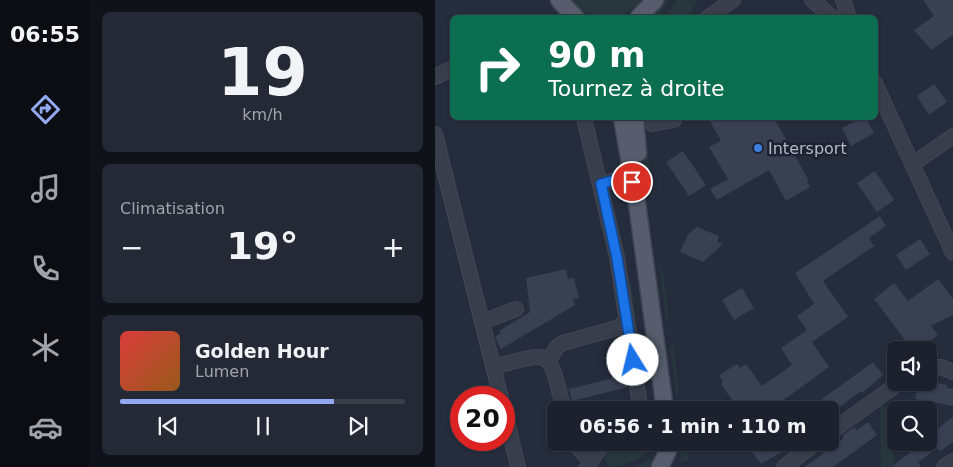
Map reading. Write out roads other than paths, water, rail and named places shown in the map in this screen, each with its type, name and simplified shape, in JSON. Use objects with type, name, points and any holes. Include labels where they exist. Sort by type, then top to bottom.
[{"type":"main road","points":[[559,0],[573,15]]},
{"type":"main road","points":[[641,15],[655,0]]},
{"type":"main road","points":[[623,120],[632,182],[637,203],[664,401]]},
{"type":"main road","points":[[635,120],[639,164],[647,200],[673,401]]},
{"type":"main road","points":[[660,467],[668,451]]},
{"type":"main road","points":[[675,467],[677,451]]},
{"type":"street","points":[[711,15],[733,0]]},
{"type":"street","points":[[812,0],[830,15]]},
{"type":"street","points":[[843,0],[848,15]]},
{"type":"street","points":[[878,89],[953,253]]},
{"type":"street","points":[[585,120],[617,258],[639,401]]},
{"type":"street","points":[[648,120],[653,124],[670,120]]},
{"type":"street","points":[[435,134],[498,386]]},
{"type":"street","points":[[913,164],[953,136]]},
{"type":"street","points":[[601,184],[615,180],[632,182]]},
{"type":"street","points":[[482,322],[516,309]]},
{"type":"street","points":[[560,401],[549,360],[552,353],[563,343],[617,328],[627,321]]},
{"type":"street","points":[[493,367],[535,356],[543,356],[549,360]]},
{"type":"street","points":[[937,367],[953,372]]},
{"type":"street","points":[[839,426],[888,391]]},
{"type":"street","points":[[514,451],[518,467]]},
{"type":"street","points":[[784,467],[805,451]]},
{"type":"street","points":[[944,467],[953,461]]},
{"type":"place","name":"Intersport","points":[[758,148]]}]
